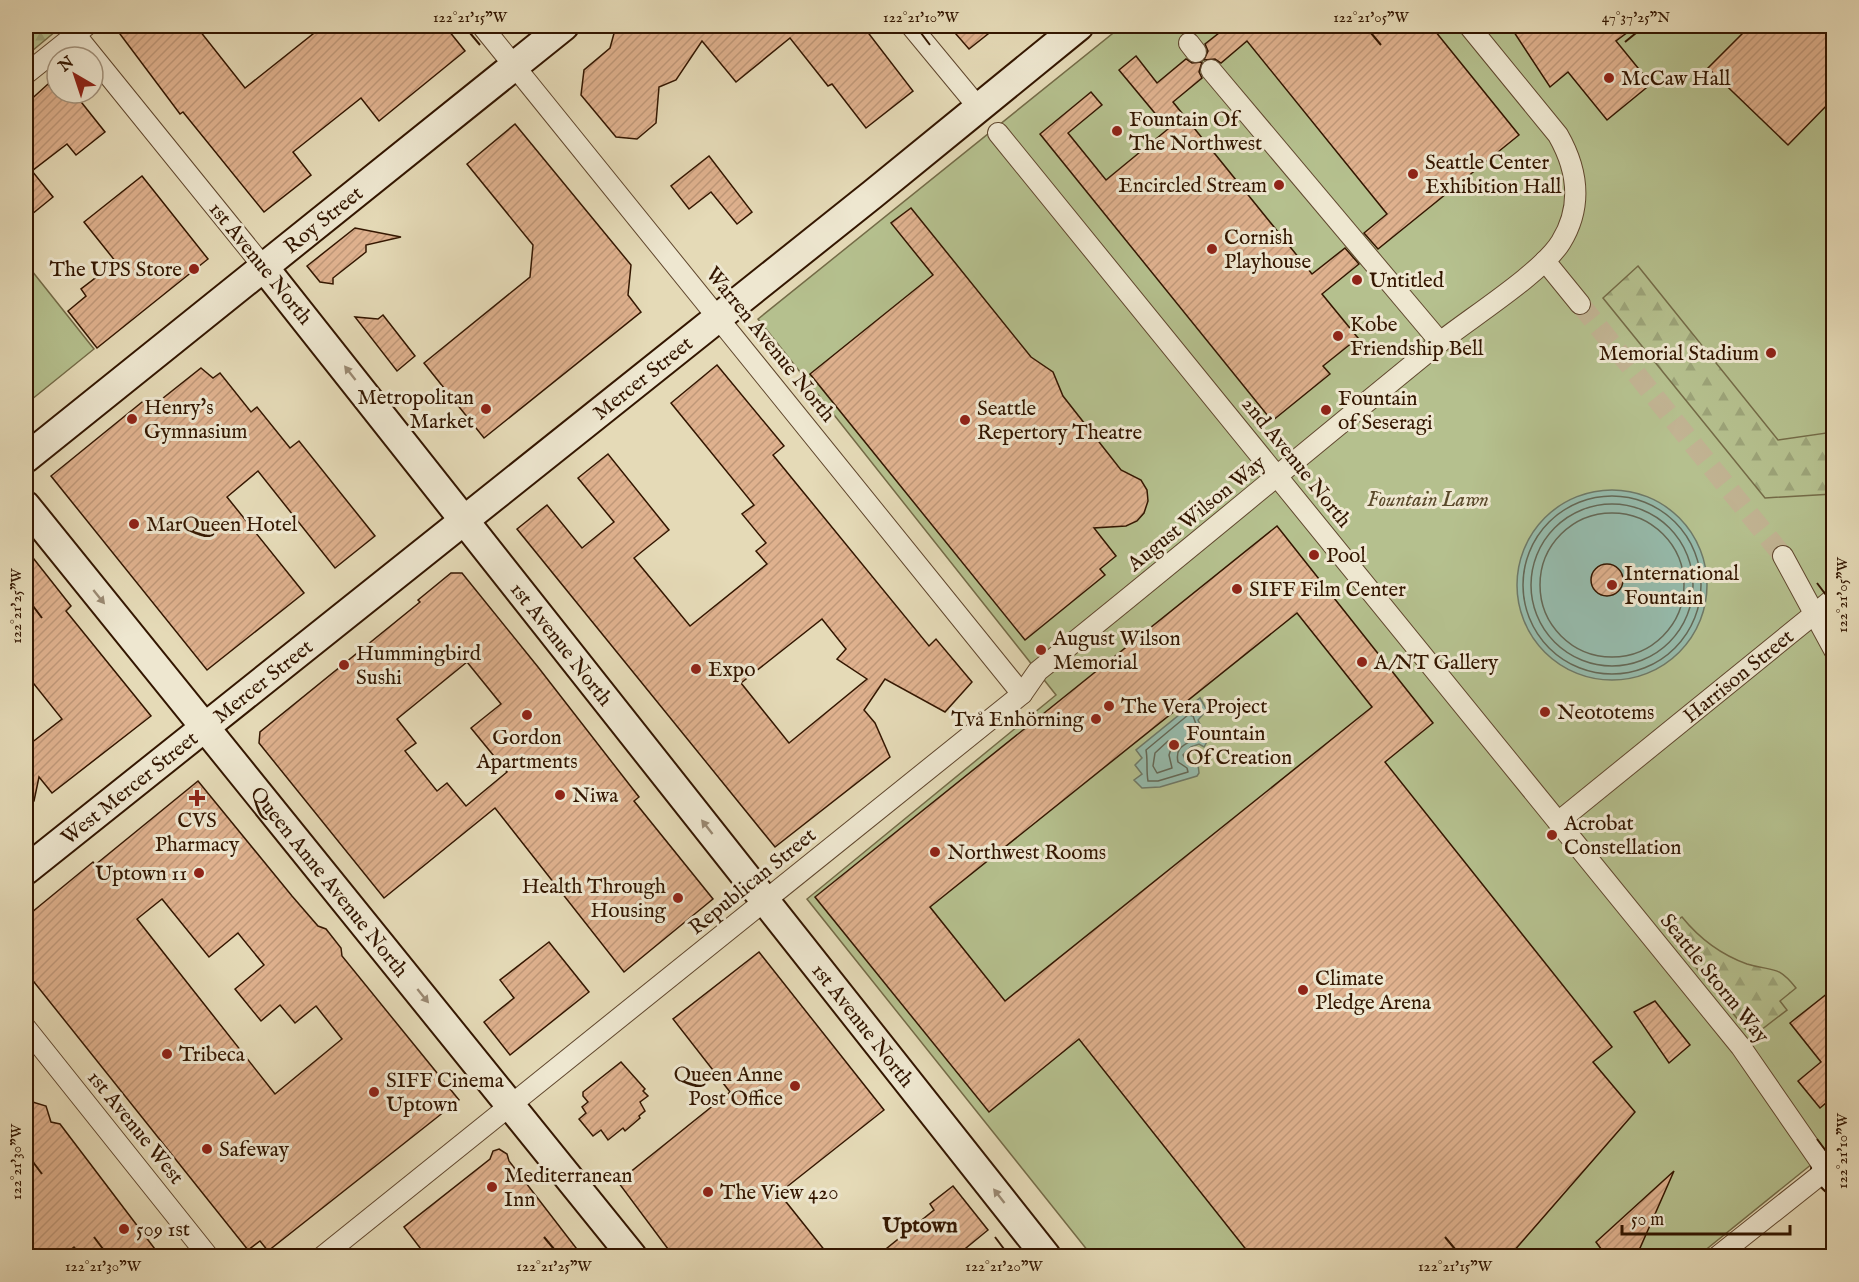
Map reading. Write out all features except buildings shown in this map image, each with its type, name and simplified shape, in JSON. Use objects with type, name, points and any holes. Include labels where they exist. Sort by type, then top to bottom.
[{"type":"main road","name":"Roy Street","points":[[26,458],[262,265],[564,26]]},
{"type":"main road","name":"Mercer Street","points":[[204,728],[1079,26]]},
{"type":"main road","name":"1st Avenue North","points":[[262,265],[765,902],[1033,1252]]},
{"type":"main road","name":"Queen Anne Avenue North","points":[[26,506],[632,1257]]},
{"type":"main road","name":"West Mercer Street","points":[[26,870],[204,728]]},
{"type":"street","name":"Warren Avenue North","points":[[482,26],[1022,694]]},
{"type":"street","points":[[911,26],[978,107]]},
{"type":"street","name":"August Wilson Way","points":[[1022,694],[1038,671],[1278,477],[1440,342],[1545,261],[1560,244],[1571,223],[1576,201],[1575,177],[1569,155],[1544,117],[1469,26]]},
{"type":"street","points":[[26,74],[80,30]]},
{"type":"street","name":"1st Avenue North","points":[[80,30],[262,265]]},
{"type":"street","points":[[1211,70],[1440,342]]},
{"type":"street","name":"2nd Avenue North","points":[[998,133],[1558,822]]},
{"type":"street","points":[[1545,261],[1580,304]]},
{"type":"street","points":[[1783,556],[1833,650]]},
{"type":"street","name":"Harrison Street","points":[[1558,822],[1833,598]]},
{"type":"street","name":"Republican Street","points":[[323,1257],[1022,694]]},
{"type":"street","name":"Seattle Storm Way","points":[[1558,822],[1741,1047],[1831,1171]]},
{"type":"street","name":"1st Avenue West","points":[[26,1028],[208,1257]]},
{"type":"street","points":[[1718,1257],[1831,1171]]},
{"type":"green space","points":[[33,26],[52,26],[56,31],[26,56],[26,32]]},
{"type":"green space","name":"Fountain Lawn","points":[[1122,26],[1833,26],[1833,1147],[1698,1256],[1092,1256],[807,899],[1056,695],[758,319]]},
{"type":"green space","points":[[1638,266],[1778,440],[1833,432],[1833,494],[1765,498],[1603,298]]},
{"type":"green space","points":[[32,271],[94,349],[26,404],[26,276]]},
{"type":"green space","points":[[1682,917],[1703,939],[1720,951],[1747,964],[1779,972],[1790,980],[1796,988],[1780,1001],[1787,1010],[1752,1037],[1665,929]]},
{"type":"water","name":"International Fountain","points":[[1612,490],[1630,492],[1648,498],[1665,506],[1679,518],[1691,532],[1699,549],[1705,567],[1707,585],[1705,603],[1699,621],[1691,638],[1679,652],[1665,664],[1648,672],[1630,678],[1612,680],[1594,678],[1576,672],[1559,664],[1545,652],[1533,638],[1525,621],[1519,603],[1517,585],[1519,567],[1525,549],[1533,532],[1545,518],[1559,506],[1576,498],[1594,492]]},
{"type":"water","points":[[1200,698],[1207,710],[1198,720],[1208,740],[1204,747],[1199,744],[1191,747],[1183,755],[1186,761],[1198,764],[1199,773],[1197,776],[1160,787],[1142,788],[1134,780],[1142,774],[1135,765],[1142,758],[1136,750]]},
{"type":"tunnel","points":[[1580,304],[1783,556]]},
{"type":"place","name":"McCaw Hall","points":[[1609,78]]},
{"type":"place","name":"Fountain Of The Northwest","points":[[1117,131]]},
{"type":"place","name":"Seattle Center Exhibition Hall","points":[[1413,174]]},
{"type":"place","name":"Encircled Stream","points":[[1279,185]]},
{"type":"place","name":"Cornish Playhouse","points":[[1212,249]]},
{"type":"place","name":"The UPS Store","points":[[194,269]]},
{"type":"place","name":"Untitled","points":[[1357,280]]},
{"type":"place","name":"Kobe Friendship Bell","points":[[1338,336]]},
{"type":"place","name":"Memorial Stadium","points":[[1771,353]]},
{"type":"place","name":"Metropolitan Market","points":[[486,409]]},
{"type":"place","name":"Fountain of Seseragi","points":[[1326,410]]},
{"type":"place","name":"Henry's Gymnasium","points":[[132,419]]},
{"type":"place","name":"Seattle Repertory Theatre","points":[[965,420]]},
{"type":"place","name":"MarQueen Hotel","points":[[134,524]]},
{"type":"place","name":"Pool","points":[[1314,555]]},
{"type":"place","name":"International Fountain","points":[[1612,585]]},
{"type":"place","name":"SIFF Film Center","points":[[1237,589]]},
{"type":"place","name":"August Wilson Memorial","points":[[1041,650]]},
{"type":"place","name":"A/NT Gallery","points":[[1362,662]]},
{"type":"place","name":"Hummingbird Sushi","points":[[344,665]]},
{"type":"place","name":"Expo","points":[[696,669]]},
{"type":"place","name":"The Vera Project","points":[[1109,706]]},
{"type":"place","name":"Neototems","points":[[1545,712]]},
{"type":"place","name":"Gordon Apartments","points":[[527,715]]},
{"type":"place","name":"Två Enhörning","points":[[1096,719]]},
{"type":"place","name":"Fountain Of Creation","points":[[1174,745]]},
{"type":"place","name":"Niwa","points":[[560,795]]},
{"type":"place","name":"CVS Pharmacy","points":[[197,798]]},
{"type":"place","name":"Acrobat Constellation","points":[[1552,835]]},
{"type":"place","name":"Northwest Rooms","points":[[935,852]]},
{"type":"place","name":"Uptown 11","points":[[199,873]]},
{"type":"place","name":"Health Through Housing","points":[[678,898]]},
{"type":"place","name":"Climate Pledge Arena","points":[[1303,990]]},
{"type":"place","name":"Tribeca","points":[[167,1054]]},
{"type":"place","name":"Queen Anne Post Office","points":[[795,1086]]},
{"type":"place","name":"SIFF Cinema Uptown","points":[[374,1092]]},
{"type":"place","name":"Safeway","points":[[207,1149]]},
{"type":"place","name":"Mediterranean Inn","points":[[492,1187]]},
{"type":"place","name":"The View 420","points":[[708,1192]]},
{"type":"place","name":"509 1st","points":[[124,1229]]},
{"type":"district","name":"Uptown","points":[[920,1224]]}]
